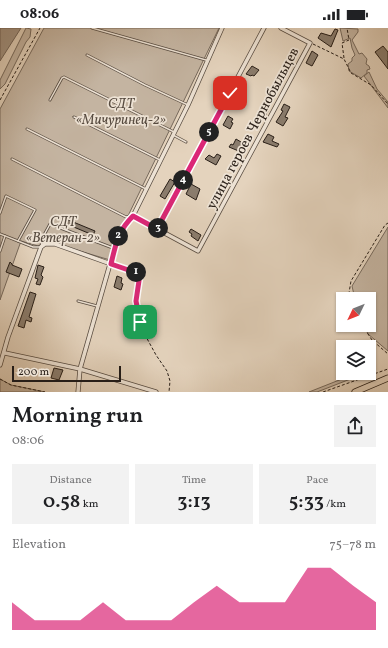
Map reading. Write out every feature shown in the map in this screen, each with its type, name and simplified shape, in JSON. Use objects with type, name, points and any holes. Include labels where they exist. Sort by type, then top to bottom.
[{"type":"main road","points":[[355,392],[388,378]]},
{"type":"street","points":[[78,392],[80,368],[118,236],[124,225],[133,216],[188,105],[222,28]]},
{"type":"street","points":[[133,216],[157,229],[264,28]]},
{"type":"street","name":"улица героев Чернобыльцев","points":[[157,229],[198,252],[310,43],[281,28]]},
{"type":"street","points":[[0,365],[5,353],[8,337],[40,247],[45,244],[55,244],[111,264]]},
{"type":"street","points":[[5,353],[80,368],[156,392]]},
{"type":"lane","points":[[92,28],[208,60]]},
{"type":"lane","points":[[87,55],[188,105]]},
{"type":"lane","points":[[50,100],[64,77],[173,133],[186,142]]},
{"type":"lane","points":[[74,117],[160,160]]},
{"type":"lane","points":[[28,129],[146,189]]},
{"type":"lane","points":[[12,159],[126,216],[133,216]]},
{"type":"lane","points":[[0,213],[6,196],[35,210],[18,241]]},
{"type":"lane","points":[[0,234],[33,247],[40,247],[50,224],[115,248]]},
{"type":"lane","points":[[0,251],[5,236]]},
{"type":"lane","points":[[78,301],[98,306]]},
{"type":"path","points":[[0,100],[40,28]]},
{"type":"path","points":[[348,28],[349,40],[342,43],[344,59],[351,73],[371,85],[388,104]]},
{"type":"path","points":[[310,43],[344,59]]},
{"type":"path","points":[[349,292],[351,281],[382,228],[388,223]]},
{"type":"path","points":[[111,264],[140,274],[136,301],[137,311],[144,333],[167,371],[170,380],[169,392]]},
{"type":"path","points":[[367,332],[372,340],[388,354]]},
{"type":"path","points":[[323,392],[388,369]]},
{"type":"path","points":[[0,379],[11,386],[45,392]]},
{"type":"green space","points":[[26,28],[31,29],[30,37],[5,84],[0,89],[0,80]]},
{"type":"green space","name":"СДТ «Мичуринец-2»","points":[[44,28],[219,28],[126,220],[118,231],[110,260],[46,241],[38,246],[21,241],[0,300],[0,109]]},
{"type":"green space","points":[[340,28],[358,29],[358,32],[352,40],[359,54],[362,53],[367,59],[366,64],[370,69],[367,70],[367,73],[361,78],[349,71],[348,64],[352,61],[352,58],[355,55],[350,38],[343,41]]},
{"type":"green space","points":[[369,72],[377,89],[388,102],[388,108],[364,76]]},
{"type":"green space","points":[[388,227],[388,351],[367,332],[376,332],[376,292],[353,292],[352,286]]},
{"type":"green space","points":[[0,379],[11,385],[45,392],[0,392]]},
{"type":"green space","points":[[339,380],[348,380],[317,392],[309,392]]},
{"type":"shaded area","points":[[0,28],[21,28],[0,61]]},
{"type":"building","points":[[335,29],[338,30],[331,47],[318,38],[321,33],[331,36]]},
{"type":"building","points":[[383,46],[388,52],[388,69],[375,52]]},
{"type":"building","points":[[312,51],[318,55],[312,66],[306,63]]},
{"type":"building","points":[[252,66],[259,70],[254,76],[246,74]]},
{"type":"building","points":[[268,98],[272,100],[265,110],[268,111],[265,116],[260,113]]},
{"type":"building","points":[[284,104],[290,107],[285,117],[288,118],[283,126],[276,122],[283,111],[281,110]]},
{"type":"building","points":[[228,116],[233,119],[230,129],[223,125]]},
{"type":"building","points":[[268,134],[274,137],[272,141],[279,144],[277,147],[263,142]]},
{"type":"building","points":[[236,139],[246,145],[241,152],[229,147],[231,144],[233,145]]},
{"type":"building","points":[[217,154],[221,156],[216,165],[205,159],[209,155],[214,158]]},
{"type":"building","points":[[170,179],[175,182],[165,199],[160,196]]},
{"type":"building","points":[[191,184],[200,189],[196,200],[186,194]]},
{"type":"building","points":[[66,219],[95,231],[93,235],[64,223]]},
{"type":"building","points":[[191,229],[201,235],[198,241],[191,236],[192,234],[189,232]]},
{"type":"building","points":[[10,262],[12,265],[22,269],[19,277],[6,272]]},
{"type":"building","points":[[38,265],[44,267],[40,285],[36,284],[38,279],[35,278]]},
{"type":"building","points":[[117,276],[122,278],[121,283],[123,284],[121,290],[114,287]]},
{"type":"building","points":[[30,292],[36,294],[29,317],[32,318],[31,322],[26,320],[24,328],[18,326]]},
{"type":"building","points":[[54,368],[63,370],[59,380],[51,378]]},
{"type":"route","points":[[140,322],[136,301],[141,278],[140,274],[111,264],[118,236],[124,225],[133,216],[157,229],[230,93]]},
{"type":"park label","name":"СДТ «Ветеран-2»","points":[[63,230]]}]
